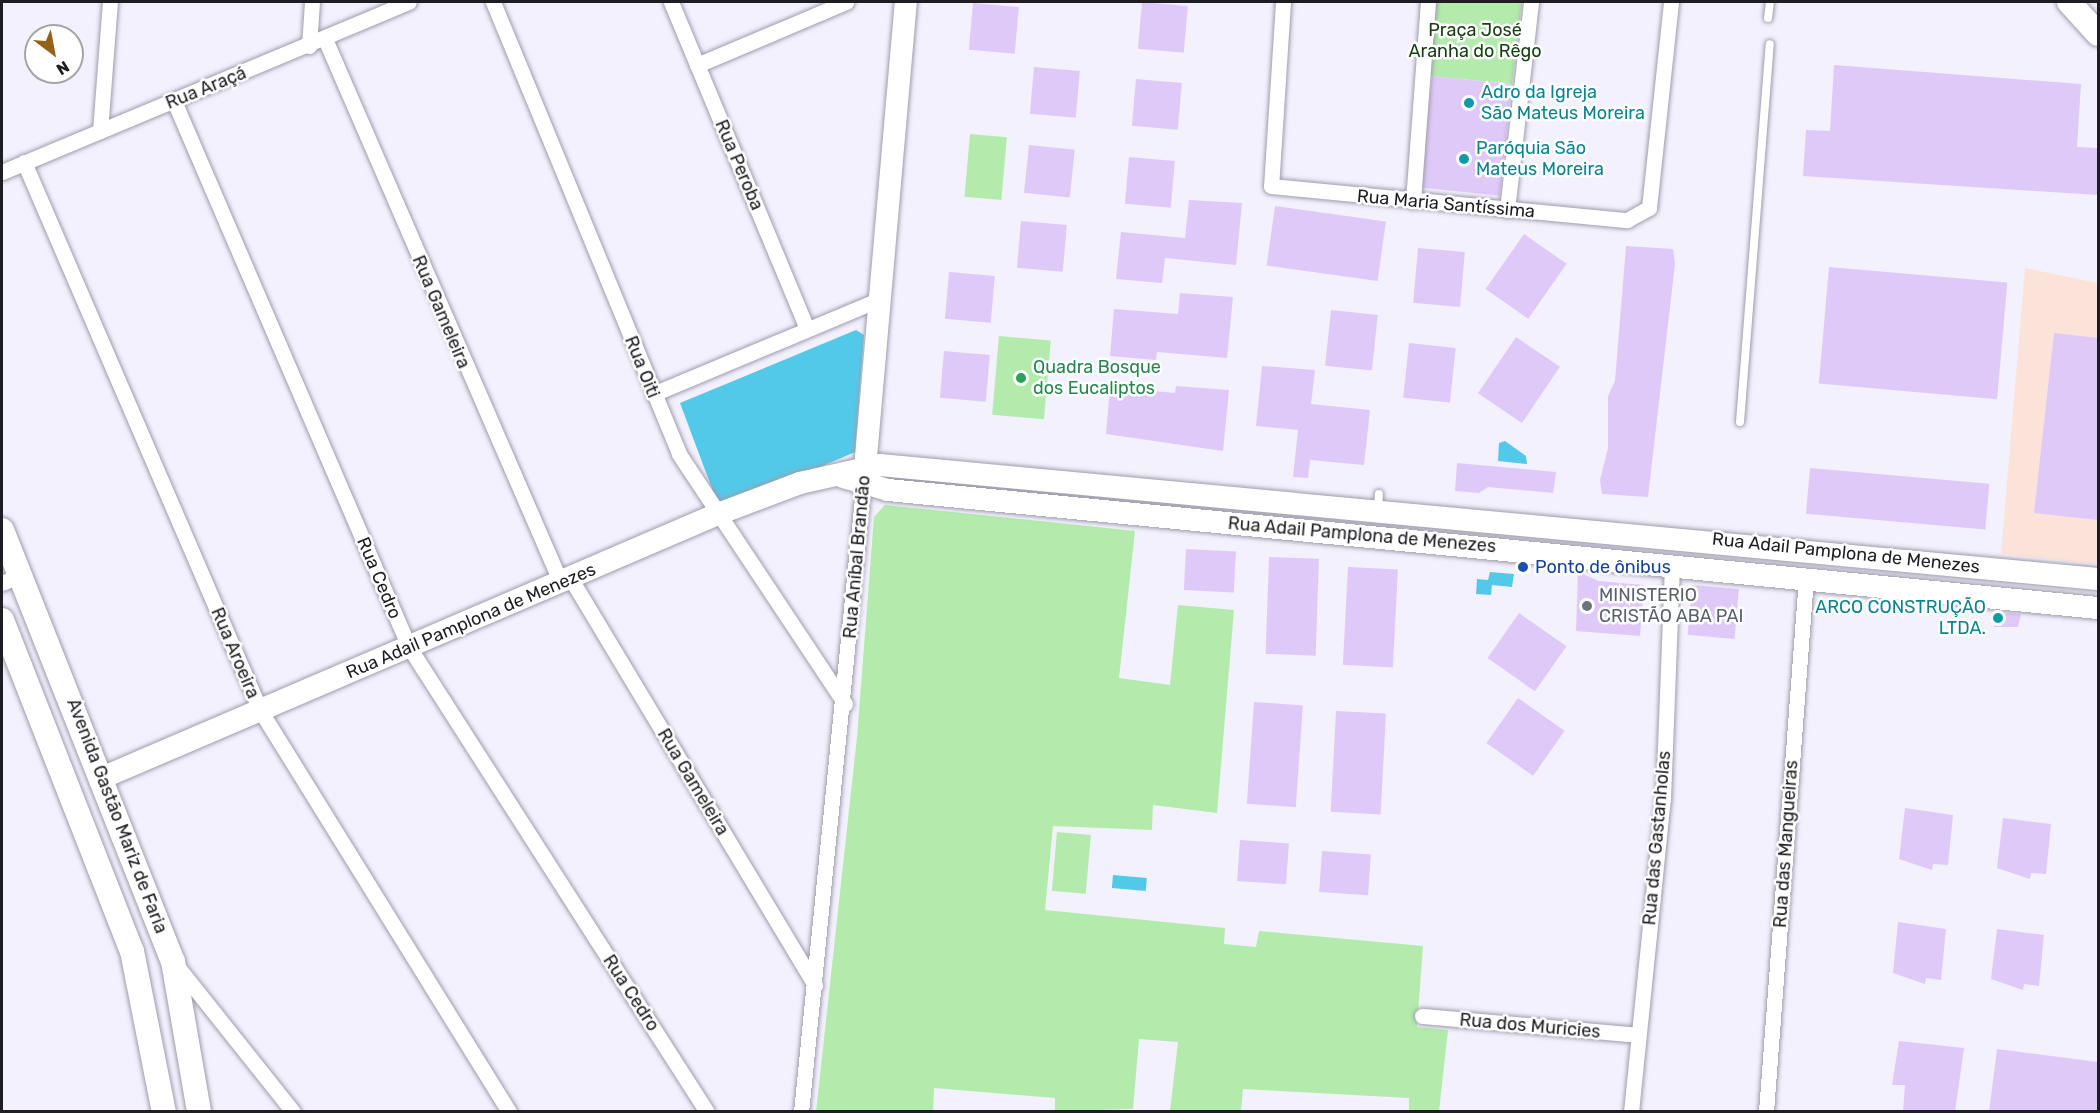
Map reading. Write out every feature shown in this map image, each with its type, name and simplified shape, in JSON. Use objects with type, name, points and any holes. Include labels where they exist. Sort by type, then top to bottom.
[{"type":"main road","name":"Rua Aníbal Brandão","points":[[864,477],[906,2]]},
{"type":"main road","points":[[2069,2],[2098,34]]},
{"type":"main road","name":"Rua Adail Pamplona de Menezes","points":[[104,777],[718,514],[800,483],[843,477],[1094,485],[1322,507],[1378,503],[1720,541],[2098,579]]},
{"type":"main road","name":"Rua Adail Pamplona de Menezes","points":[[864,477],[1056,507],[1806,577],[2098,608]]},
{"type":"main road","points":[[1056,507],[1089,502],[1094,485]]},
{"type":"main road","points":[[1122,513],[1130,495],[1150,497],[1160,492]]},
{"type":"main road","points":[[1321,533],[1322,507]]},
{"type":"main road","name":"Avenida Gastão Mariz de Faria","points":[[2,530],[11,579],[104,777],[173,961],[200,1112]]},
{"type":"main road","points":[[1615,559],[1650,552],[1655,534]]},
{"type":"main road","points":[[1678,565],[1689,547],[1720,541]]},
{"type":"main road","name":"Avenida Gastão Mariz de Faria","points":[[2,620],[132,951],[164,1112]]},
{"type":"street","points":[[100,131],[110,2]]},
{"type":"street","points":[[309,46],[312,2]]},
{"type":"street","name":"Rua Araçá","points":[[2,172],[309,46],[409,2]]},
{"type":"street","name":"Rua Oiti","points":[[493,2],[653,394],[691,478],[718,514],[845,704]]},
{"type":"street","name":"Rua Peroba","points":[[671,2],[807,328]]},
{"type":"street","points":[[697,65],[846,2]]},
{"type":"street","name":"Rua Maria Santíssima","points":[[1283,2],[1268,172],[1273,188],[1507,210],[1636,218],[1649,208],[1652,191],[1671,2]]},
{"type":"street","points":[[1413,201],[1428,2]]},
{"type":"street","points":[[1507,210],[1531,2]]},
{"type":"street","name":"Rua Gameleira","points":[[325,39],[566,581],[815,985]]},
{"type":"street","name":"Rua Cedro","points":[[174,101],[409,647],[707,1112]]},
{"type":"street","name":"Rua Aroeira","points":[[24,162],[260,710],[509,1112]]},
{"type":"street","points":[[653,394],[878,300]]},
{"type":"street","name":"Rua Aníbal Brandão","points":[[801,1112],[845,704],[864,477]]},
{"type":"street","name":"Rua das Gastanholas","points":[[1631,1112],[1663,799],[1678,565]]},
{"type":"street","name":"Rua das Mangueiras","points":[[1766,1112],[1806,577]]},
{"type":"street","points":[[173,961],[294,1112]]},
{"type":"street","name":"Rua dos Muricies","points":[[1422,1016],[1638,1035]]},
{"type":"lane","points":[[1768,18],[1770,2]]},
{"type":"lane","points":[[1740,422],[1770,44]]},
{"type":"shaded area","points":[[2025,268],[2098,283],[2098,564],[2001,554]]},
{"type":"green space","name":"Praça José Aranha do Rêgo","points":[[1436,2],[1522,2],[1512,84],[1431,76]]},
{"type":"green space","points":[[970,134],[1007,137],[1001,200],[965,197]]},
{"type":"green space","name":"Quadra Bosque dos Eucaliptos","points":[[999,336],[1051,341],[1044,419],[992,415]]},
{"type":"green space","points":[[885,505],[1135,531],[1119,678],[1170,685],[1178,605],[1234,610],[1217,813],[1153,805],[1152,830],[1053,826],[1045,910],[1225,928],[1224,944],[1256,947],[1259,931],[1423,946],[1417,1027],[1448,1030],[1439,1111],[1409,1111],[1409,1098],[1243,1089],[1241,1111],[1170,1111],[1178,1042],[1139,1039],[1133,1109],[1055,1111],[1055,1098],[934,1088],[933,1111],[816,1112],[857,737],[874,517]]},
{"type":"green space","points":[[1057,832],[1091,835],[1086,894],[1052,891]]},
{"type":"water","points":[[856,330],[864,335],[855,452],[720,510],[680,403]]},
{"type":"water","points":[[1505,441],[1526,456],[1527,464],[1498,461],[1499,443]]},
{"type":"water","points":[[1490,572],[1514,574],[1512,587],[1492,585],[1491,595],[1476,594],[1477,579],[1488,580]]},
{"type":"water","points":[[1113,875],[1147,878],[1146,891],[1112,888]]},
{"type":"building","points":[[1142,2],[1188,6],[1184,53],[1138,49]]},
{"type":"building","points":[[973,3],[1019,7],[1015,54],[969,50]]},
{"type":"building","points":[[1834,65],[2081,84],[2077,147],[2098,148],[2098,195],[1803,176],[1806,130],[1830,131]]},
{"type":"building","points":[[1034,67],[1080,71],[1076,118],[1030,114]]},
{"type":"building","points":[[1432,76],[1512,84],[1500,196],[1420,187]]},
{"type":"building","points":[[1136,79],[1182,83],[1178,130],[1132,126]]},
{"type":"building","points":[[1029,145],[1075,150],[1070,198],[1024,193]]},
{"type":"building","points":[[1129,157],[1175,161],[1171,208],[1125,204]]},
{"type":"building","points":[[1189,200],[1242,203],[1236,265],[1165,258],[1162,283],[1116,279],[1121,232],[1185,238]]},
{"type":"building","points":[[1275,206],[1386,222],[1378,281],[1267,265]]},
{"type":"building","points":[[1021,221],[1067,225],[1063,272],[1017,268]]},
{"type":"building","points":[[1524,234],[1567,264],[1528,319],[1486,289]]},
{"type":"building","points":[[1626,246],[1673,249],[1675,264],[1648,497],[1602,494],[1600,480],[1608,448],[1608,396],[1615,381]]},
{"type":"building","points":[[1418,248],[1465,252],[1460,307],[1413,303]]},
{"type":"building","points":[[1829,267],[2007,283],[1997,399],[1819,384]]},
{"type":"building","points":[[949,272],[995,276],[991,323],[945,319]]},
{"type":"building","points":[[1180,293],[1233,297],[1227,358],[1157,352],[1156,360],[1110,356],[1114,309],[1178,314]]},
{"type":"building","points":[[1331,310],[1378,315],[1372,371],[1325,366]]},
{"type":"building","points":[[2054,333],[2098,338],[2098,520],[2034,513]]},
{"type":"building","points":[[1516,337],[1560,367],[1522,423],[1478,393]]},
{"type":"building","points":[[1409,343],[1456,348],[1450,403],[1403,398]]},
{"type":"building","points":[[944,351],[990,355],[986,402],[940,398]]},
{"type":"building","points":[[1262,366],[1315,370],[1311,404],[1370,410],[1364,465],[1310,460],[1308,478],[1293,477],[1298,430],[1256,426]]},
{"type":"building","points":[[1176,386],[1229,390],[1223,451],[1106,434],[1110,387],[1175,393]]},
{"type":"building","points":[[1457,463],[1556,472],[1553,493],[1488,487],[1479,493],[1455,491]]},
{"type":"building","points":[[1810,468],[1989,484],[1985,530],[1806,514]]},
{"type":"building","points":[[1186,549],[1236,552],[1234,593],[1184,590]]},
{"type":"building","points":[[1269,557],[1319,559],[1316,656],[1266,654]]},
{"type":"building","points":[[1348,567],[1398,570],[1393,667],[1343,665]]},
{"type":"building","points":[[1578,572],[1599,581],[1644,585],[1640,636],[1576,631]]},
{"type":"building","points":[[1692,585],[1739,589],[1734,639],[1688,635]]},
{"type":"building","points":[[1997,612],[2021,614],[2018,627],[1994,627]]},
{"type":"building","points":[[1519,613],[1567,646],[1535,691],[1487,658]]},
{"type":"building","points":[[1518,698],[1565,731],[1533,776],[1486,743]]},
{"type":"building","points":[[1254,702],[1303,705],[1296,807],[1247,804]]},
{"type":"building","points":[[1336,711],[1386,714],[1381,814],[1331,812]]},
{"type":"building","points":[[1905,808],[1953,815],[1948,865],[1933,864],[1932,870],[1899,859]]},
{"type":"building","points":[[2003,818],[2051,824],[2046,874],[2031,873],[2030,879],[1997,868]]},
{"type":"building","points":[[1240,840],[1289,843],[1286,884],[1237,881]]},
{"type":"building","points":[[1322,851],[1371,854],[1368,895],[1319,892]]},
{"type":"building","points":[[1898,922],[1946,929],[1941,980],[1926,978],[1925,984],[1893,973]]},
{"type":"building","points":[[1997,929],[2044,935],[2039,986],[2024,984],[2023,990],[1991,979]]},
{"type":"building","points":[[1899,1041],[1964,1048],[1955,1112],[1903,1112],[1905,1085],[1892,1085]]},
{"type":"building","points":[[1997,1049],[2098,1062],[2098,1112],[1989,1112]]},
{"type":"place","name":"Adro da Igreja São Mateus Moreira","points":[[1469,103]]},
{"type":"place","name":"Paróquia São Mateus Moreira","points":[[1464,159]]},
{"type":"place","name":"Quadra Bosque dos Eucaliptos","points":[[1021,378]]},
{"type":"place","name":"Ponto de ônibus","points":[[1523,567]]},
{"type":"place","name":"MINISTERIO CRISTÃO ABA PAI","points":[[1587,606]]},
{"type":"place","name":"ARCO CONSTRUÇÃO LTDA.","points":[[1998,618]]}]
